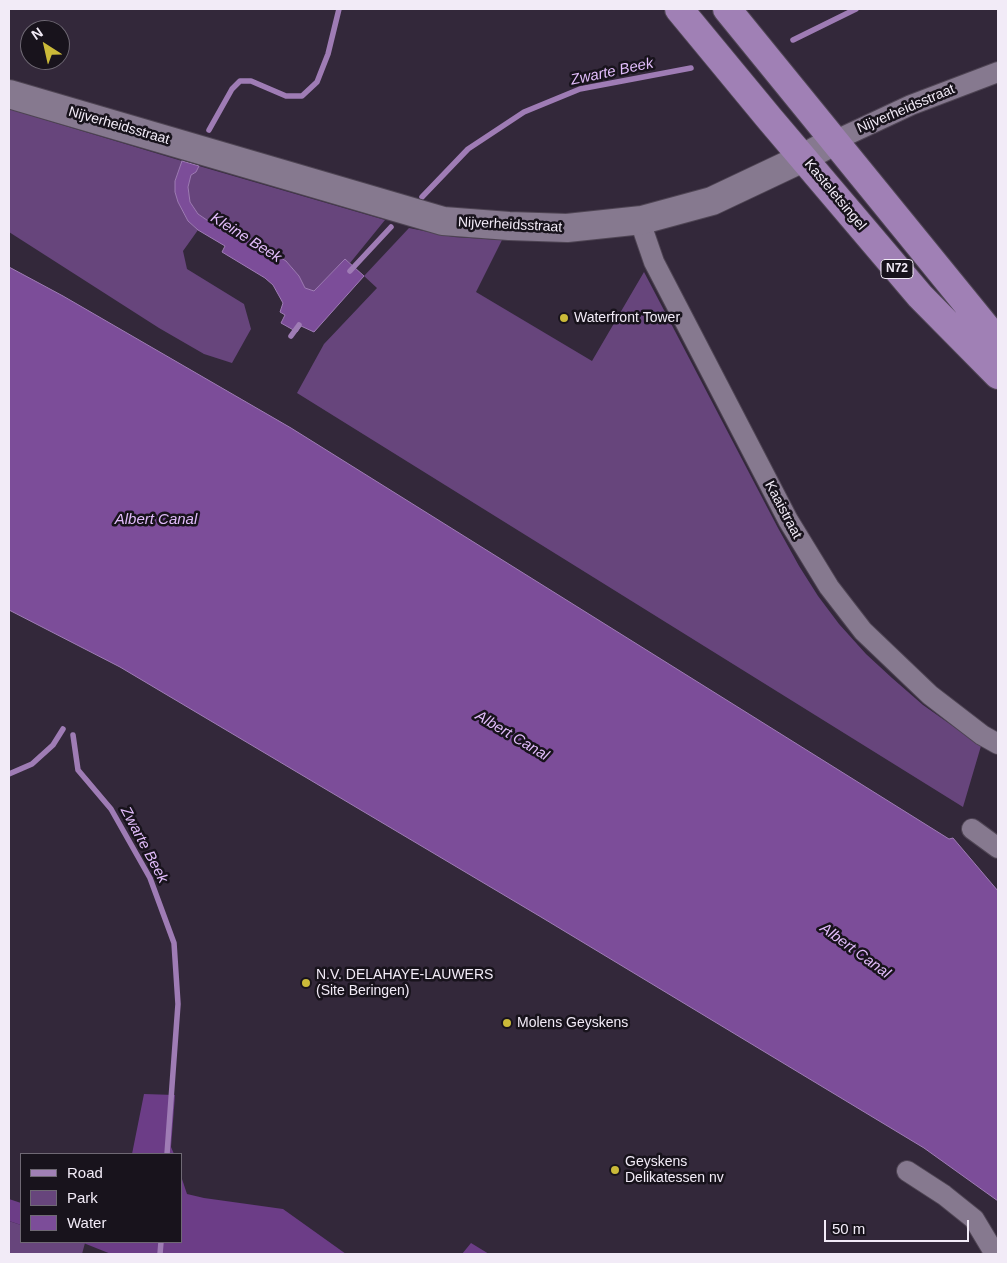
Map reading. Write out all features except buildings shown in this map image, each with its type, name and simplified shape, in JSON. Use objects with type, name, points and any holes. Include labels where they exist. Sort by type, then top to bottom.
[{"type":"main road","name":"Kasteletsingel","points":[[679,9],[920,296],[998,375]]},
{"type":"main road","name":"N72","points":[[727,9],[998,342]]},
{"type":"street","name":"Nijverheidsstraat","points":[[9,94],[443,221],[568,228],[642,220],[712,201],[911,105],[998,72]]},
{"type":"street","name":"Kaaistraat","points":[[642,220],[644,233],[654,262],[788,520],[829,587],[863,631],[930,695],[982,735],[998,744]]},
{"type":"street","points":[[972,829],[998,848]]},
{"type":"street","points":[[907,1171],[944,1195],[974,1219],[993,1248]]},
{"type":"green space","points":[[9,109],[182,161],[175,181],[175,192],[188,221],[198,230],[183,251],[187,269],[244,304],[251,329],[232,363],[204,354],[159,328],[9,232]]},
{"type":"green space","points":[[199,166],[385,220],[350,263],[345,259],[314,291],[309,291],[286,261],[236,230],[232,237],[198,214],[190,202],[188,187],[191,175],[196,172]]},
{"type":"green space","points":[[409,228],[454,237],[502,240],[476,292],[592,361],[644,272],[778,528],[818,596],[839,624],[866,654],[892,678],[923,705],[981,746],[963,807],[297,393],[324,344],[377,288],[364,276]]},
{"type":"green space","points":[[9,1221],[20,1225],[20,1243],[85,1243],[82,1254],[9,1254]]},
{"type":"shaded area","points":[[144,1094],[175,1095],[171,1147],[174,1153],[132,1153]]},
{"type":"shaded area","points":[[182,1179],[187,1194],[283,1209],[346,1254],[111,1254],[84,1243],[182,1243]]},
{"type":"shaded area","points":[[9,1199],[20,1203],[20,1225],[9,1221]]},
{"type":"shaded area","points":[[471,1243],[489,1254],[462,1254]]},
{"type":"water","points":[[182,161],[199,166],[196,172],[191,175],[188,187],[190,202],[198,214],[232,237],[236,230],[286,261],[299,276],[305,288],[314,291],[345,259],[364,276],[314,332],[301,326],[297,332],[281,323],[285,315],[280,312],[283,303],[273,285],[265,278],[222,252],[225,246],[198,230],[188,221],[175,192],[175,181]]},
{"type":"water","name":"Albert Canal","points":[[9,267],[63,296],[291,428],[949,839],[953,838],[998,891],[998,1201],[924,1148],[541,917],[120,667],[9,610]]},
{"type":"waterway","name":"Kleine Beek","points":[[209,130],[232,89],[240,81],[251,81],[286,96],[302,96],[317,82],[328,54],[339,9]]},
{"type":"waterway","name":"Zwarte Beek","points":[[793,40],[856,9]]},
{"type":"waterway","name":"Zwarte Beek","points":[[422,197],[468,149],[524,112],[580,89],[691,68]]},
{"type":"waterway","name":"Zwarte Beek","points":[[350,271],[391,227]]},
{"type":"waterway","name":"Zwarte Beek","points":[[291,336],[299,325]]},
{"type":"waterway","name":"Kleine Beek","points":[[9,774],[32,764],[53,745],[63,729]]},
{"type":"waterway","name":"Zwarte Beek","points":[[73,735],[78,770],[111,809],[150,878],[174,943],[178,1004],[167,1153]]},
{"type":"waterway","name":"Zwarte Beek","points":[[160,1254],[161,1243]]},
{"type":"place","name":"Waterfront Tower","points":[[564,318]]},
{"type":"place","name":"N.V. DELAHAYE-LAUWERS (Site Beringen)","points":[[306,983]]},
{"type":"place","name":"Molens Geyskens","points":[[507,1023]]},
{"type":"place","name":"Geyskens Delikatessen nv","points":[[615,1170]]}]
